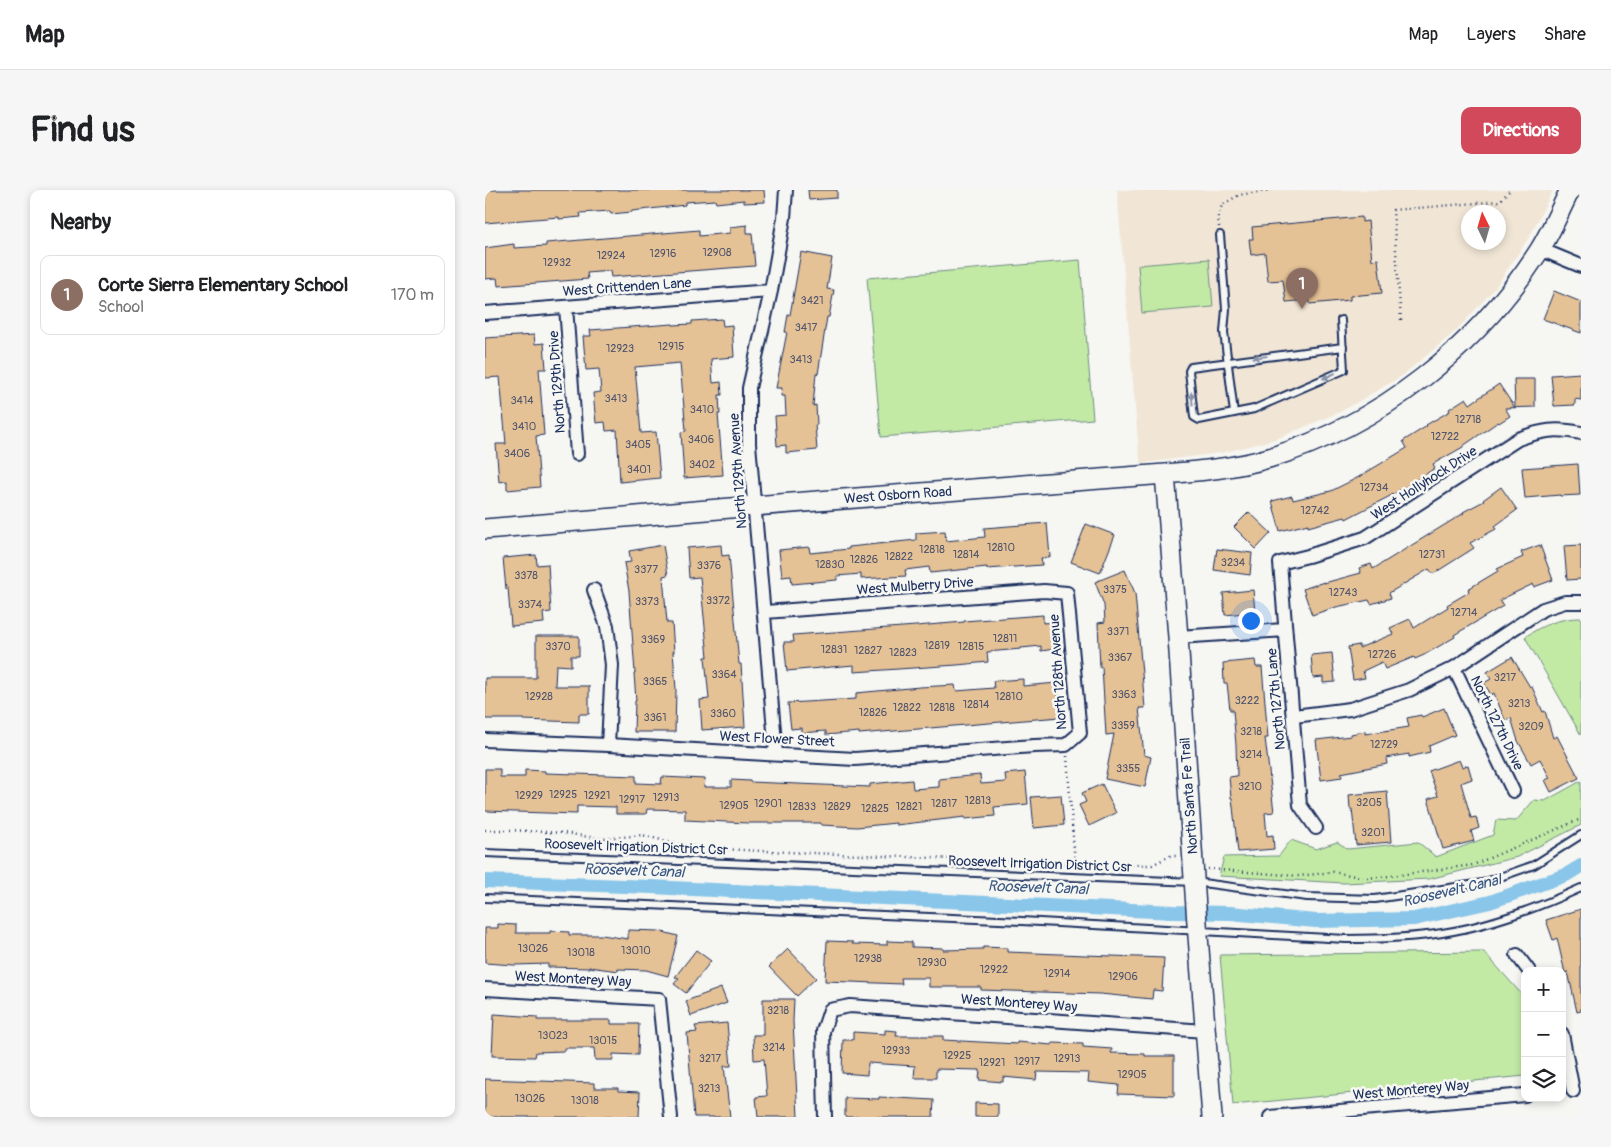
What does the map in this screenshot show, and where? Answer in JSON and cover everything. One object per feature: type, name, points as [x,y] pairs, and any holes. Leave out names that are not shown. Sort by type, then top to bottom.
[{"type":"street","name":"North 129th Avenue","points":[[776,753],[749,444],[749,388],[771,291],[784,218],[786,190]]},
{"type":"street","points":[[1570,190],[1540,249],[1581,266]]},
{"type":"street","name":"West Osborn Road","points":[[485,529],[1165,474],[1226,468],[1268,458],[1345,428],[1379,409],[1440,365],[1460,348],[1497,309],[1540,249]]},
{"type":"street","name":"West Crittenden Lane","points":[[485,313],[771,291]]},
{"type":"street","name":"North 129th Drive","points":[[566,307],[577,454]]},
{"type":"street","name":"West Hollyhock Drive","points":[[1280,563],[1365,538],[1518,439],[1540,432],[1561,430],[1581,433]]},
{"type":"street","name":"North Santa Fe Trail","points":[[1165,474],[1212,1117]]},
{"type":"street","name":"North 127th Lane","points":[[1280,563],[1300,805],[1316,828]]},
{"type":"street","points":[[594,590],[607,626],[612,665],[608,745]]},
{"type":"street","name":"West Mulberry Drive","points":[[765,612],[1044,591],[1067,593]]},
{"type":"street","name":"North 128th Avenue","points":[[1066,745],[1079,733],[1067,593]]},
{"type":"street","points":[[1294,716],[1350,709],[1409,690],[1454,668],[1543,609],[1565,602],[1581,602]]},
{"type":"street","points":[[1178,637],[1285,630]]},
{"type":"street","name":"North 127th Drive","points":[[1454,668],[1513,791]]},
{"type":"street","name":"West Flower Street","points":[[485,740],[855,758],[1066,745]]},
{"type":"street","points":[[1517,955],[1526,967]]},
{"type":"street","name":"West Monterey Way","points":[[485,989],[659,999],[671,1117]]},
{"type":"street","name":"West Monterey Way","points":[[825,1117],[823,1031],[830,1010],[850,1006],[1205,1031]]},
{"type":"street","points":[[1566,1057],[1572,1091]]},
{"type":"street","name":"West Monterey Way","points":[[1270,1117],[1521,1095]]},
{"type":"lane","points":[[1220,235],[1226,309],[1224,332],[1234,413]]},
{"type":"lane","points":[[1341,320],[1343,347],[1344,370],[1254,409],[1199,420],[1194,417],[1189,371],[1191,367],[1343,347]]},
{"type":"lane","name":"Roosevelt Irrigation District Csr","points":[[485,854],[1194,874],[1307,897],[1375,899],[1483,883],[1534,865],[1581,836]]},
{"type":"lane","points":[[485,898],[1197,926],[1346,939],[1422,936],[1445,932],[1497,920],[1545,904],[1581,888]]},
{"type":"path","points":[[1220,235],[1218,216],[1222,205],[1239,195],[1271,190]]},
{"type":"path","points":[[1401,320],[1393,210],[1500,201],[1510,190]]},
{"type":"path","points":[[1066,745],[1075,864]]},
{"type":"path","points":[[485,830],[564,833],[602,839],[642,835],[677,844],[718,850],[1075,864],[1152,865],[1170,856],[1194,874],[1229,870],[1299,876],[1333,872],[1366,878],[1473,865],[1581,819]]},
{"type":"shaded area","points":[[1117,190],[1553,190],[1530,236],[1495,288],[1457,330],[1402,376],[1342,411],[1276,439],[1226,452],[1141,463]]},
{"type":"green space","points":[[1209,259],[1213,307],[1142,313],[1138,265]]},
{"type":"green space","points":[[1080,260],[1093,419],[881,437],[867,278]]},
{"type":"green space","points":[[1581,618],[1581,735],[1525,637],[1551,623]]},
{"type":"green space","points":[[1581,781],[1581,825],[1517,857],[1429,879],[1344,883],[1219,876],[1224,857],[1279,856],[1291,840],[1316,849],[1337,842],[1348,849],[1418,842],[1436,857],[1493,835],[1496,820],[1516,821],[1534,800],[1545,801]]},
{"type":"green space","points":[[1484,952],[1521,994],[1521,1076],[1233,1105],[1220,955]]},
{"type":"building","points":[[485,190],[764,190],[765,202],[744,203],[744,200],[716,203],[715,200],[685,202],[685,205],[632,212],[611,214],[610,211],[580,213],[581,217],[485,223]]},
{"type":"building","points":[[808,190],[837,190],[837,198],[809,200]]},
{"type":"building","points":[[1362,217],[1362,222],[1368,221],[1372,260],[1378,259],[1382,293],[1350,296],[1350,300],[1310,304],[1309,300],[1286,302],[1283,280],[1268,281],[1265,253],[1251,255],[1249,239],[1253,239],[1252,227]]},
{"type":"building","points":[[747,225],[747,233],[752,233],[755,266],[611,277],[610,271],[587,273],[588,279],[498,286],[497,278],[485,279],[485,248],[514,244],[514,248],[546,246],[546,243],[699,230],[699,236],[730,233],[730,227]]},
{"type":"building","points":[[801,252],[832,258],[827,289],[834,290],[829,317],[827,317],[818,374],[816,373],[813,406],[816,405],[817,450],[786,453],[786,445],[777,446],[775,416],[786,415],[785,396],[781,396],[782,388],[776,388]]},
{"type":"building","points":[[1554,291],[1581,302],[1581,333],[1543,319]]},
{"type":"building","points":[[722,319],[723,326],[732,325],[734,357],[711,359],[713,383],[721,382],[722,395],[719,395],[720,414],[718,414],[723,475],[684,478],[681,432],[686,431],[680,363],[635,367],[641,433],[656,432],[660,478],[620,482],[617,430],[606,431],[605,422],[596,423],[593,393],[601,392],[599,369],[586,370],[583,336],[591,336],[590,330],[692,324],[692,321]]},
{"type":"building","points":[[534,335],[535,344],[544,343],[546,369],[539,369],[544,435],[536,436],[540,487],[507,490],[507,481],[499,482],[496,444],[506,444],[500,377],[485,378],[485,338]]},
{"type":"building","points":[[1581,373],[1581,400],[1575,399],[1575,405],[1554,406],[1551,375]]},
{"type":"building","points":[[1514,379],[1535,379],[1535,407],[1515,408]]},
{"type":"building","points":[[1499,384],[1515,408],[1505,408],[1510,416],[1433,464],[1435,468],[1390,496],[1346,519],[1345,517],[1308,527],[1308,524],[1280,531],[1272,501],[1292,496],[1293,500],[1331,491],[1357,478],[1407,448],[1403,441],[1450,411],[1449,409],[1466,398],[1470,404]]},
{"type":"building","points":[[1578,464],[1580,495],[1525,498],[1522,468]]},
{"type":"building","points":[[1501,487],[1517,510],[1495,526],[1496,529],[1470,543],[1474,548],[1433,574],[1429,569],[1389,593],[1391,598],[1371,604],[1369,600],[1336,607],[1312,615],[1303,589],[1361,573],[1359,568],[1371,564],[1373,569],[1463,512],[1484,501]]},
{"type":"building","points":[[1249,512],[1271,533],[1256,549],[1234,527]]},
{"type":"building","points":[[1047,523],[1050,557],[1041,558],[1042,565],[987,569],[987,567],[930,573],[929,567],[905,570],[906,576],[861,579],[861,574],[837,576],[837,580],[792,584],[791,576],[782,577],[779,550],[809,547],[810,553],[849,549],[849,547],[916,540],[916,533],[945,531],[946,541],[985,537],[984,528]]},
{"type":"building","points":[[1086,524],[1115,535],[1100,573],[1071,562]]},
{"type":"building","points":[[663,545],[668,575],[663,576],[667,623],[672,623],[674,652],[676,689],[675,732],[634,732],[635,673],[629,591],[624,563],[631,562],[629,551]]},
{"type":"building","points":[[721,545],[722,556],[729,555],[739,664],[741,664],[745,727],[702,730],[700,700],[709,699],[705,657],[708,657],[700,577],[689,578],[687,548]]},
{"type":"building","points":[[1540,545],[1553,580],[1534,587],[1533,584],[1500,600],[1503,606],[1424,655],[1385,669],[1382,662],[1363,671],[1365,678],[1353,680],[1348,647],[1359,645],[1359,648],[1393,634],[1390,628],[1410,619],[1414,628],[1448,607],[1447,605],[1469,592],[1468,589],[1498,571],[1497,569],[1523,557],[1521,552]]},
{"type":"building","points":[[1581,545],[1581,579],[1567,580],[1564,546]]},
{"type":"building","points":[[1217,549],[1252,553],[1250,575],[1214,570]]},
{"type":"building","points":[[536,555],[537,565],[548,564],[551,612],[543,613],[544,623],[511,626],[503,558]]},
{"type":"building","points":[[1125,570],[1135,593],[1145,708],[1139,708],[1144,755],[1151,757],[1145,787],[1105,779],[1114,734],[1106,735],[1098,623],[1105,622],[1104,605],[1095,582]]},
{"type":"building","points":[[1253,590],[1255,612],[1225,615],[1223,593]]},
{"type":"building","points":[[1043,615],[1043,623],[1053,622],[1055,649],[1041,651],[1041,646],[987,652],[988,662],[957,665],[854,672],[854,665],[787,671],[784,642],[794,642],[793,635]]},
{"type":"building","points":[[536,636],[579,636],[579,656],[571,656],[571,666],[556,665],[555,686],[589,686],[589,714],[579,714],[579,722],[485,719],[485,678],[536,678]]},
{"type":"building","points":[[1332,653],[1335,682],[1323,683],[1323,677],[1313,678],[1311,655]]},
{"type":"building","points":[[1512,657],[1530,687],[1532,687],[1543,712],[1545,711],[1553,738],[1557,736],[1579,778],[1551,792],[1545,780],[1550,778],[1540,759],[1531,764],[1518,741],[1511,718],[1505,720],[1494,693],[1491,695],[1484,683],[1491,679],[1487,672]]},
{"type":"building","points":[[1255,660],[1256,667],[1262,667],[1268,738],[1265,738],[1274,812],[1265,813],[1267,836],[1273,835],[1274,849],[1238,852],[1229,777],[1237,776],[1236,745],[1233,710],[1230,710],[1227,683],[1224,683],[1223,663]]},
{"type":"building","points":[[1023,679],[1023,686],[1057,683],[1060,717],[859,734],[859,732],[826,735],[826,731],[801,733],[801,728],[791,729],[788,703],[856,699],[856,693],[920,687],[955,685],[956,691],[994,688],[993,681]]},
{"type":"building","points":[[1444,708],[1455,735],[1429,746],[1430,752],[1409,757],[1409,754],[1386,758],[1387,764],[1341,773],[1342,777],[1321,780],[1316,740],[1351,736],[1351,734],[1365,731],[1365,734],[1409,727],[1407,718],[1421,715],[1422,717]]},
{"type":"building","points":[[1459,760],[1462,767],[1468,765],[1472,779],[1461,783],[1471,818],[1476,817],[1479,828],[1471,831],[1474,841],[1443,849],[1428,799],[1438,796],[1429,771]]},
{"type":"building","points":[[485,769],[500,769],[500,777],[525,777],[525,770],[545,771],[545,773],[636,776],[636,783],[661,784],[662,777],[705,779],[704,787],[731,787],[731,780],[870,787],[870,784],[912,780],[913,789],[939,787],[939,779],[980,775],[981,784],[1006,782],[1005,774],[1025,772],[1028,804],[994,807],[995,816],[857,827],[821,825],[821,823],[748,823],[685,820],[685,810],[647,809],[646,814],[616,814],[616,807],[577,806],[577,814],[485,811]]},
{"type":"building","points":[[1102,784],[1116,813],[1089,826],[1079,805],[1086,802],[1082,793]]},
{"type":"building","points":[[1387,791],[1391,842],[1356,845],[1349,795]]},
{"type":"building","points":[[1061,795],[1064,825],[1034,828],[1031,797]]},
{"type":"building","points":[[1581,909],[1581,1011],[1577,1012],[1568,972],[1566,973],[1566,967],[1564,967],[1557,938],[1553,940],[1546,920]]},
{"type":"building","points":[[498,924],[516,925],[516,933],[569,932],[569,935],[602,935],[628,939],[628,930],[659,931],[678,936],[668,976],[646,970],[618,969],[618,971],[589,967],[548,967],[548,964],[514,965],[485,963],[485,928],[498,928]]},
{"type":"building","points":[[827,941],[887,945],[887,941],[912,942],[912,947],[943,948],[943,950],[983,949],[983,947],[1007,948],[1007,952],[1164,958],[1162,991],[1153,990],[1152,999],[1100,994],[981,990],[981,987],[929,987],[929,978],[901,978],[902,984],[825,981]]},
{"type":"building","points":[[788,949],[816,978],[797,996],[769,967]]},
{"type":"building","points":[[696,950],[711,961],[686,993],[674,984],[679,978],[675,977]]},
{"type":"building","points":[[721,988],[727,1003],[691,1016],[686,1001]]},
{"type":"building","points":[[763,999],[794,999],[793,1021],[798,1117],[758,1117],[756,1097],[767,1096],[764,1059],[754,1060],[753,1035],[763,1035]]},
{"type":"building","points":[[494,1014],[537,1017],[537,1020],[611,1020],[611,1024],[639,1024],[638,1055],[613,1054],[613,1060],[595,1060],[594,1048],[564,1048],[564,1051],[536,1052],[535,1057],[492,1056]]},
{"type":"building","points":[[727,1023],[731,1066],[724,1066],[730,1117],[694,1117],[687,1033],[697,1032],[695,1026]]},
{"type":"building","points":[[885,1030],[897,1031],[896,1036],[943,1036],[943,1040],[1017,1044],[1017,1042],[1052,1045],[1052,1043],[1083,1044],[1083,1047],[1112,1049],[1111,1053],[1174,1056],[1174,1096],[1118,1094],[1119,1085],[1088,1082],[1089,1073],[1037,1072],[1036,1080],[1003,1077],[1003,1082],[979,1080],[980,1070],[936,1069],[936,1078],[914,1078],[915,1066],[868,1063],[867,1075],[842,1073],[843,1040],[853,1040],[853,1032],[885,1034]]},
{"type":"building","points":[[485,1079],[594,1083],[594,1088],[618,1088],[618,1091],[640,1092],[639,1117],[485,1117]]},
{"type":"building","points":[[879,1097],[934,1100],[933,1117],[845,1117],[845,1098],[879,1099]]},
{"type":"building","points":[[975,1103],[998,1104],[998,1117],[975,1117]]},
{"type":"waterway","name":"Roosevelt Canal","points":[[485,881],[1230,913],[1316,921],[1414,919],[1490,902],[1566,875],[1581,866]]},
{"type":"place","name":"Corte Sierra Elementary School","points":[[1302,309]]}]
